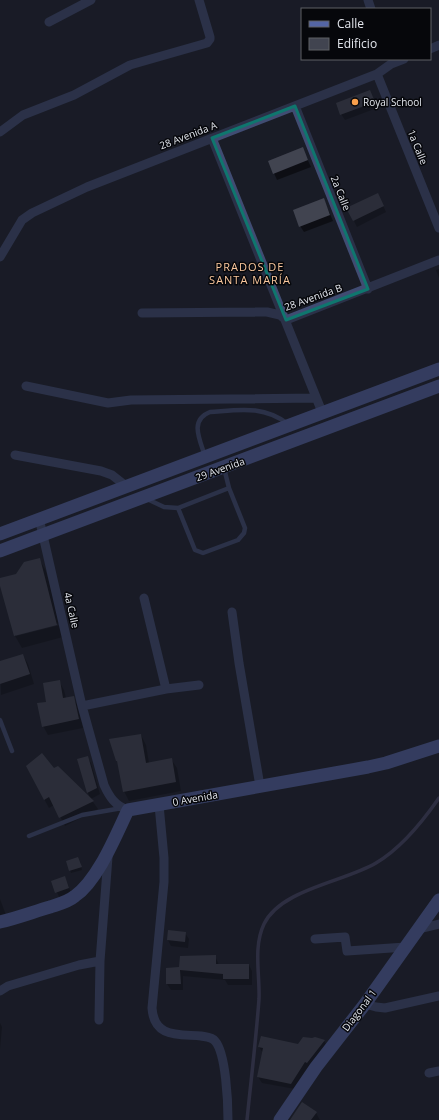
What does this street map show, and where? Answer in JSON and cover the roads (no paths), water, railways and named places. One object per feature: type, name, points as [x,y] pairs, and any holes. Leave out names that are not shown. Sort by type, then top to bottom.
[{"type":"main road","name":"29 Avenida","points":[[0,534],[39,518],[439,369]]},
{"type":"main road","name":"29 Avenida","points":[[0,551],[439,386]]},
{"type":"main road","name":"0 Avenida","points":[[125,809],[159,805],[368,767],[404,758],[439,746]]},
{"type":"main road","points":[[0,922],[64,902],[76,896],[84,889],[108,851],[125,809]]},
{"type":"main road","name":"Diagonal 1","points":[[280,1120],[316,1067],[365,1004],[439,900]]},
{"type":"street","points":[[49,22],[91,0]]},
{"type":"street","points":[[0,132],[23,116],[74,95],[130,65],[207,43],[210,36],[199,0]]},
{"type":"street","name":"28 Avenida A","points":[[0,257],[22,220],[32,213],[87,187],[377,74],[390,62]]},
{"type":"street","name":"1a Calle","points":[[377,74],[439,228]]},
{"type":"street","name":"2a Calle","points":[[295,106],[368,289]]},
{"type":"street","points":[[212,138],[322,412]]},
{"type":"street","name":"28 Avenida B","points":[[142,313],[267,312],[280,315],[286,320],[439,260]]},
{"type":"street","points":[[26,386],[108,403],[131,400],[316,398]]},
{"type":"street","points":[[15,455],[101,471],[112,476],[126,486]]},
{"type":"street","name":"4a Calle","points":[[39,518],[82,706],[104,785],[114,802],[125,809]]},
{"type":"street","points":[[144,598],[166,689]]},
{"type":"street","points":[[232,612],[260,786]]},
{"type":"street","points":[[82,706],[166,689],[199,685]]},
{"type":"street","points":[[159,805],[164,858],[164,882],[152,1008],[153,1014],[158,1026],[167,1033],[206,1037],[213,1039],[216,1042],[223,1061],[228,1120]]},
{"type":"street","points":[[99,1020],[100,961],[108,851]]},
{"type":"street","points":[[419,929],[439,924]]},
{"type":"street","points":[[315,939],[345,937],[347,951],[406,947]]},
{"type":"street","points":[[0,991],[8,986],[79,965],[100,961]]},
{"type":"street","points":[[365,1004],[385,1008],[439,996]]},
{"type":"street","points":[[429,1073],[439,1071]]},
{"type":"lane","points":[[205,457],[197,429],[201,418],[210,412],[254,409],[262,410],[280,418],[290,425]]},
{"type":"lane","points":[[178,508],[195,550],[203,553],[238,540],[244,533],[245,528],[229,488],[224,467]]},
{"type":"lane","points":[[144,497],[164,508],[178,508],[229,488]]},
{"type":"lane","points":[[0,720],[12,751]]},
{"type":"lane","points":[[29,836],[82,815],[125,809]]},
{"type":"waterway","points":[[247,1120],[259,999],[258,952],[264,924],[272,912],[284,902],[298,894],[363,870],[385,857],[410,834],[439,798]]},
{"type":"place","name":"Royal School","points":[[355,102]]},
{"type":"district","name":"PRADOS DE SANTA MARÍA","points":[[250,272]]}]
